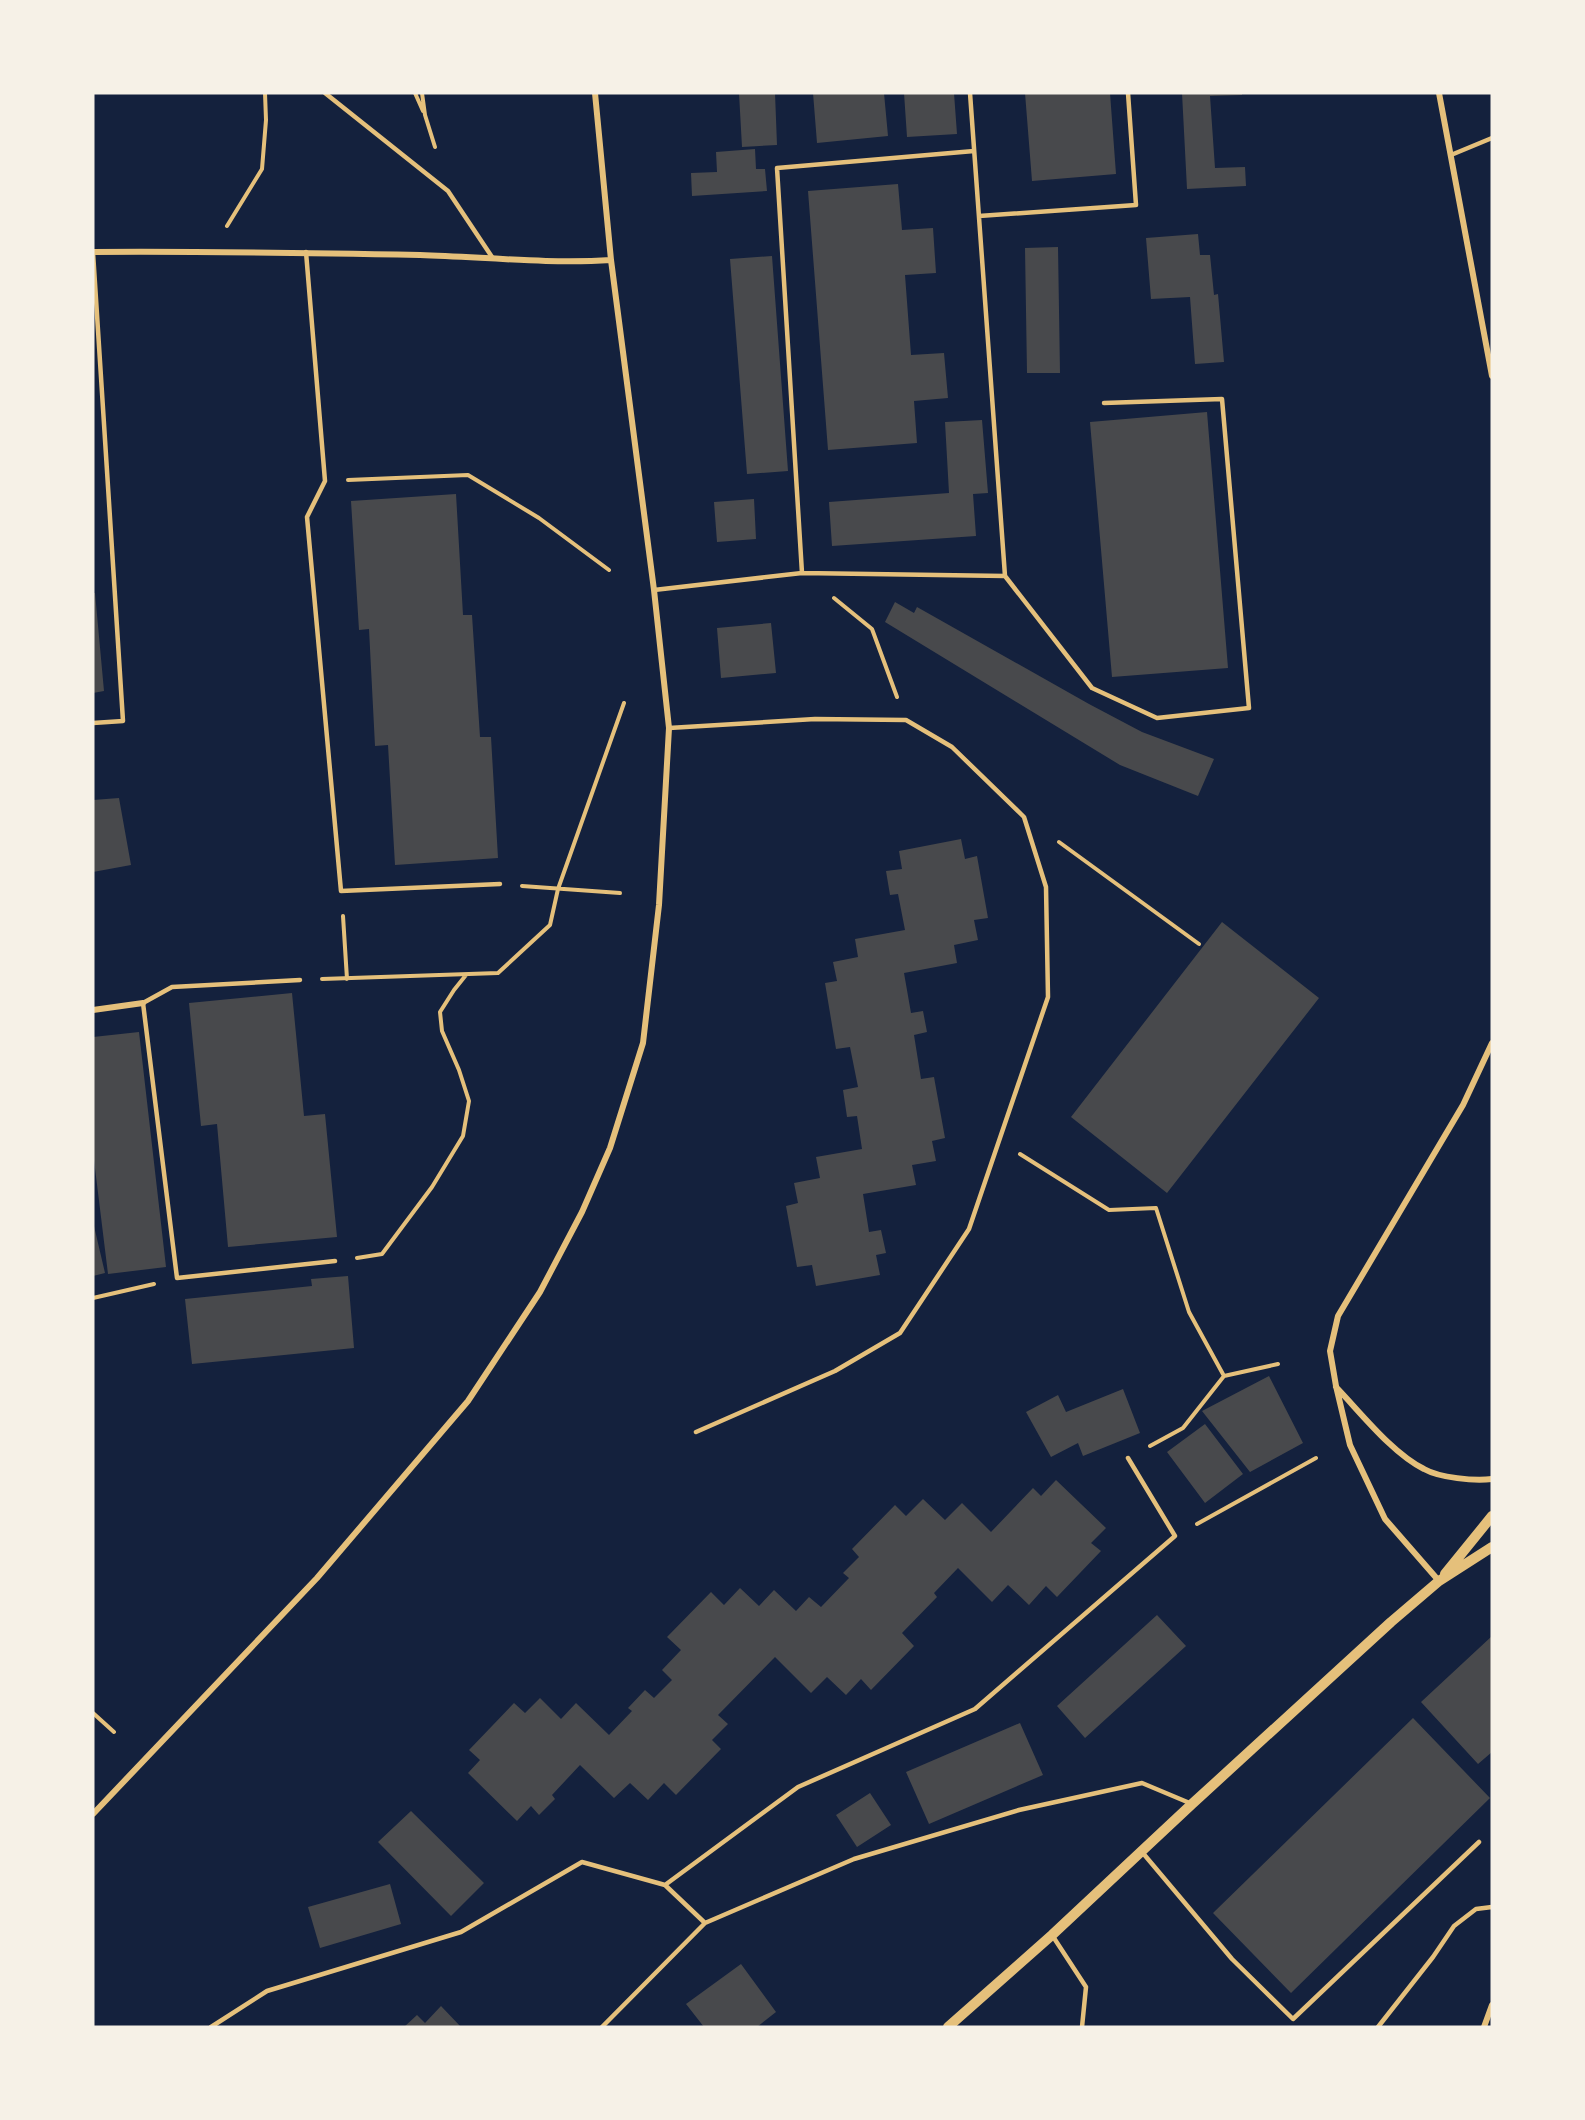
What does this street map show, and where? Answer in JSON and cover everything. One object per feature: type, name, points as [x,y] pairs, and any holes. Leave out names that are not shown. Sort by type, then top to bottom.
[{"type":"street","points":[[93,1814],[317,1578],[468,1401],[540,1292],[582,1212],[610,1148],[643,1043],[659,904],[669,728],[654,590],[611,260],[595,93]]},
{"type":"street","points":[[1439,93],[1492,376]]},
{"type":"street","points":[[93,252],[306,252],[492,257],[577,262],[611,260]]},
{"type":"street","points":[[93,1010],[143,1003]]},
{"type":"street","points":[[1439,1581],[1385,1520],[1350,1445],[1330,1351],[1338,1316],[1463,1105],[1492,1043]]},
{"type":"street","points":[[1336,1386],[1392,1446],[1425,1470],[1472,1481],[1492,1479]]},
{"type":"street","points":[[1439,1581],[1492,1516]]},
{"type":"street","points":[[948,2027],[1052,1935],[1392,1622],[1439,1581],[1492,1547]]},
{"type":"street","points":[[1484,2027],[1492,2005]]},
{"type":"lane","points":[[325,93],[448,191],[492,257]]},
{"type":"lane","points":[[970,93],[1005,576],[1092,688],[1157,718],[1250,708],[1222,399],[1104,403]]},
{"type":"lane","points":[[979,216],[1136,206],[1128,93]]},
{"type":"lane","points":[[1451,155],[1492,138]]},
{"type":"lane","points":[[802,573],[777,168],[974,151]]},
{"type":"lane","points":[[93,252],[123,721],[93,723]]},
{"type":"lane","points":[[306,252],[325,482],[307,517],[341,891],[500,884]]},
{"type":"lane","points":[[654,590],[802,573],[1005,576]]},
{"type":"lane","points":[[669,728],[784,720],[906,720],[952,747],[1024,817],[1046,887],[1048,997],[969,1229],[900,1333],[835,1371],[696,1432]]},
{"type":"lane","points":[[300,980],[172,987],[143,1003],[177,1278],[335,1261]]},
{"type":"lane","points":[[665,1885],[798,1787],[975,1709],[1175,1536],[1128,1458]]},
{"type":"lane","points":[[602,2027],[705,1923],[854,1859],[1019,1810],[1142,1783],[1192,1804]]},
{"type":"lane","points":[[1142,1852],[1232,1959],[1293,2019],[1479,1842]]},
{"type":"lane","points":[[211,2027],[267,1991],[461,1932],[582,1862],[665,1885],[705,1923]]},
{"type":"lane","points":[[1378,2027],[1433,1957],[1454,1926],[1476,1909],[1492,1906]]},
{"type":"lane","points":[[1052,1935],[1086,1987],[1082,2027]]},
{"type":"path","points":[[212,252],[262,169],[266,120],[265,93]]},
{"type":"path","points":[[415,93],[425,115],[448,191]]},
{"type":"path","points":[[422,93],[425,115]]},
{"type":"path","points":[[325,482],[468,475],[539,518],[609,570]]},
{"type":"path","points":[[802,573],[872,629],[906,720]]},
{"type":"path","points":[[1024,817],[1199,944]]},
{"type":"path","points":[[500,884],[620,892]]},
{"type":"path","points":[[341,891],[347,978]]},
{"type":"path","points":[[335,1261],[382,1254],[432,1186],[462,1137],[469,1101],[459,1070],[442,1031],[440,1012],[466,974]]},
{"type":"path","points":[[999,1141],[1109,1210],[1156,1208],[1189,1312],[1224,1376]]},
{"type":"path","points":[[93,1298],[131,1291],[177,1278]]},
{"type":"path","points":[[1128,1458],[1183,1428],[1224,1376],[1278,1364]]},
{"type":"path","points":[[1175,1536],[1316,1458]]},
{"type":"path","points":[[93,1713],[114,1732]]},
{"type":"building","points":[[739,93],[775,93],[777,145],[742,147]]},
{"type":"building","points":[[813,93],[884,93],[888,136],[817,143]]},
{"type":"building","points":[[904,93],[954,93],[957,134],[907,137]]},
{"type":"building","points":[[1025,93],[1110,93],[1116,174],[1032,181]]},
{"type":"building","points":[[1182,93],[1242,93],[1242,95],[1210,96],[1215,168],[1245,167],[1246,186],[1187,189]]},
{"type":"building","points":[[755,149],[756,169],[765,169],[767,191],[692,196],[691,173],[717,172],[716,152]]},
{"type":"building","points":[[898,184],[902,230],[933,228],[936,273],[905,275],[911,355],[944,353],[948,398],[914,401],[917,443],[828,450],[808,191]]},
{"type":"building","points":[[1198,234],[1200,255],[1210,255],[1214,295],[1218,294],[1224,362],[1195,364],[1190,297],[1151,299],[1146,238]]},
{"type":"building","points":[[1058,247],[1060,373],[1027,373],[1025,248]]},
{"type":"building","points":[[772,256],[788,471],[747,474],[730,259]]},
{"type":"building","points":[[1207,412],[1228,668],[1112,677],[1090,422]]},
{"type":"building","points":[[982,420],[988,493],[973,494],[976,536],[832,546],[829,502],[949,493],[945,422]]},
{"type":"building","points":[[456,494],[463,615],[472,615],[480,737],[491,737],[498,858],[395,865],[388,745],[375,746],[369,629],[359,630],[351,501]]},
{"type":"building","points":[[754,499],[756,539],[717,542],[714,502]]},
{"type":"building","points":[[93,593],[95,593],[104,691],[93,693]]},
{"type":"building","points":[[895,602],[914,613],[917,607],[1142,732],[1214,759],[1198,796],[1120,765],[885,622]]},
{"type":"building","points":[[771,623],[776,673],[721,678],[717,628]]},
{"type":"building","points":[[119,798],[131,865],[93,872],[93,800]]},
{"type":"building","points":[[961,839],[965,859],[977,856],[988,918],[974,920],[978,940],[954,945],[957,963],[904,973],[911,1013],[923,1011],[927,1032],[914,1035],[921,1079],[934,1077],[945,1138],[932,1141],[936,1161],[912,1165],[916,1185],[863,1194],[869,1232],[881,1230],[886,1253],[876,1255],[880,1275],[816,1286],[812,1265],[797,1267],[786,1206],[798,1203],[794,1183],[820,1178],[816,1157],[862,1149],[857,1116],[847,1117],[843,1090],[858,1087],[850,1047],[836,1049],[825,983],[837,981],[833,962],[858,957],[855,939],[905,930],[898,894],[890,895],[886,871],[902,869],[899,851]]},
{"type":"building","points":[[1222,922],[1319,998],[1167,1193],[1071,1117]]},
{"type":"building","points":[[292,993],[304,1116],[325,1114],[337,1237],[228,1247],[217,1124],[201,1126],[189,1003]]},
{"type":"building","points":[[139,1032],[166,1267],[108,1274],[93,1152],[93,1037]]},
{"type":"building","points":[[93,1227],[105,1273],[93,1276]]},
{"type":"building","points":[[348,1276],[354,1348],[192,1364],[185,1299],[312,1286],[311,1279]]},
{"type":"building","points":[[1269,1376],[1303,1443],[1250,1472],[1202,1411]]},
{"type":"building","points":[[1123,1389],[1140,1433],[1083,1456],[1078,1443],[1051,1457],[1026,1412],[1058,1395],[1066,1412]]},
{"type":"building","points":[[1205,1424],[1243,1474],[1205,1503],[1167,1452]]},
{"type":"building","points":[[1056,1480],[1106,1528],[1091,1543],[1101,1551],[1057,1597],[1046,1586],[1029,1605],[1008,1585],[992,1602],[958,1568],[934,1593],[937,1597],[902,1633],[914,1646],[871,1690],[861,1679],[846,1695],[827,1677],[811,1693],[775,1657],[718,1715],[728,1724],[712,1740],[721,1749],[676,1795],[664,1783],[648,1800],[630,1783],[614,1798],[580,1765],[552,1795],[555,1799],[539,1815],[531,1806],[517,1821],[468,1773],[480,1760],[469,1750],[514,1703],[525,1713],[540,1698],[561,1719],[576,1703],[609,1735],[632,1711],[628,1708],[645,1690],[654,1698],[672,1680],[662,1670],[681,1650],[667,1637],[711,1592],[724,1605],[740,1588],[759,1606],[774,1590],[796,1611],[809,1597],[821,1607],[849,1578],[843,1573],[859,1557],[852,1549],[895,1505],[906,1516],[923,1499],[945,1520],[962,1503],[991,1532],[1033,1488],[1041,1496]]},
{"type":"building","points":[[1157,1615],[1186,1646],[1085,1738],[1057,1706]]},
{"type":"building","points":[[1492,1636],[1492,1752],[1478,1764],[1421,1702]]},
{"type":"building","points":[[1413,1718],[1490,1798],[1291,1993],[1213,1913]]},
{"type":"building","points":[[1020,1723],[1043,1775],[929,1824],[906,1772]]},
{"type":"building","points":[[870,1793],[891,1825],[857,1847],[836,1815]]},
{"type":"building","points":[[411,1811],[484,1883],[451,1916],[378,1842]]},
{"type":"building","points":[[390,1884],[401,1924],[320,1948],[308,1907]]},
{"type":"building","points":[[741,1964],[776,2012],[757,2027],[704,2027],[686,2004]]},
{"type":"building","points":[[441,2006],[461,2027],[404,2027],[417,2015],[425,2023]]}]
